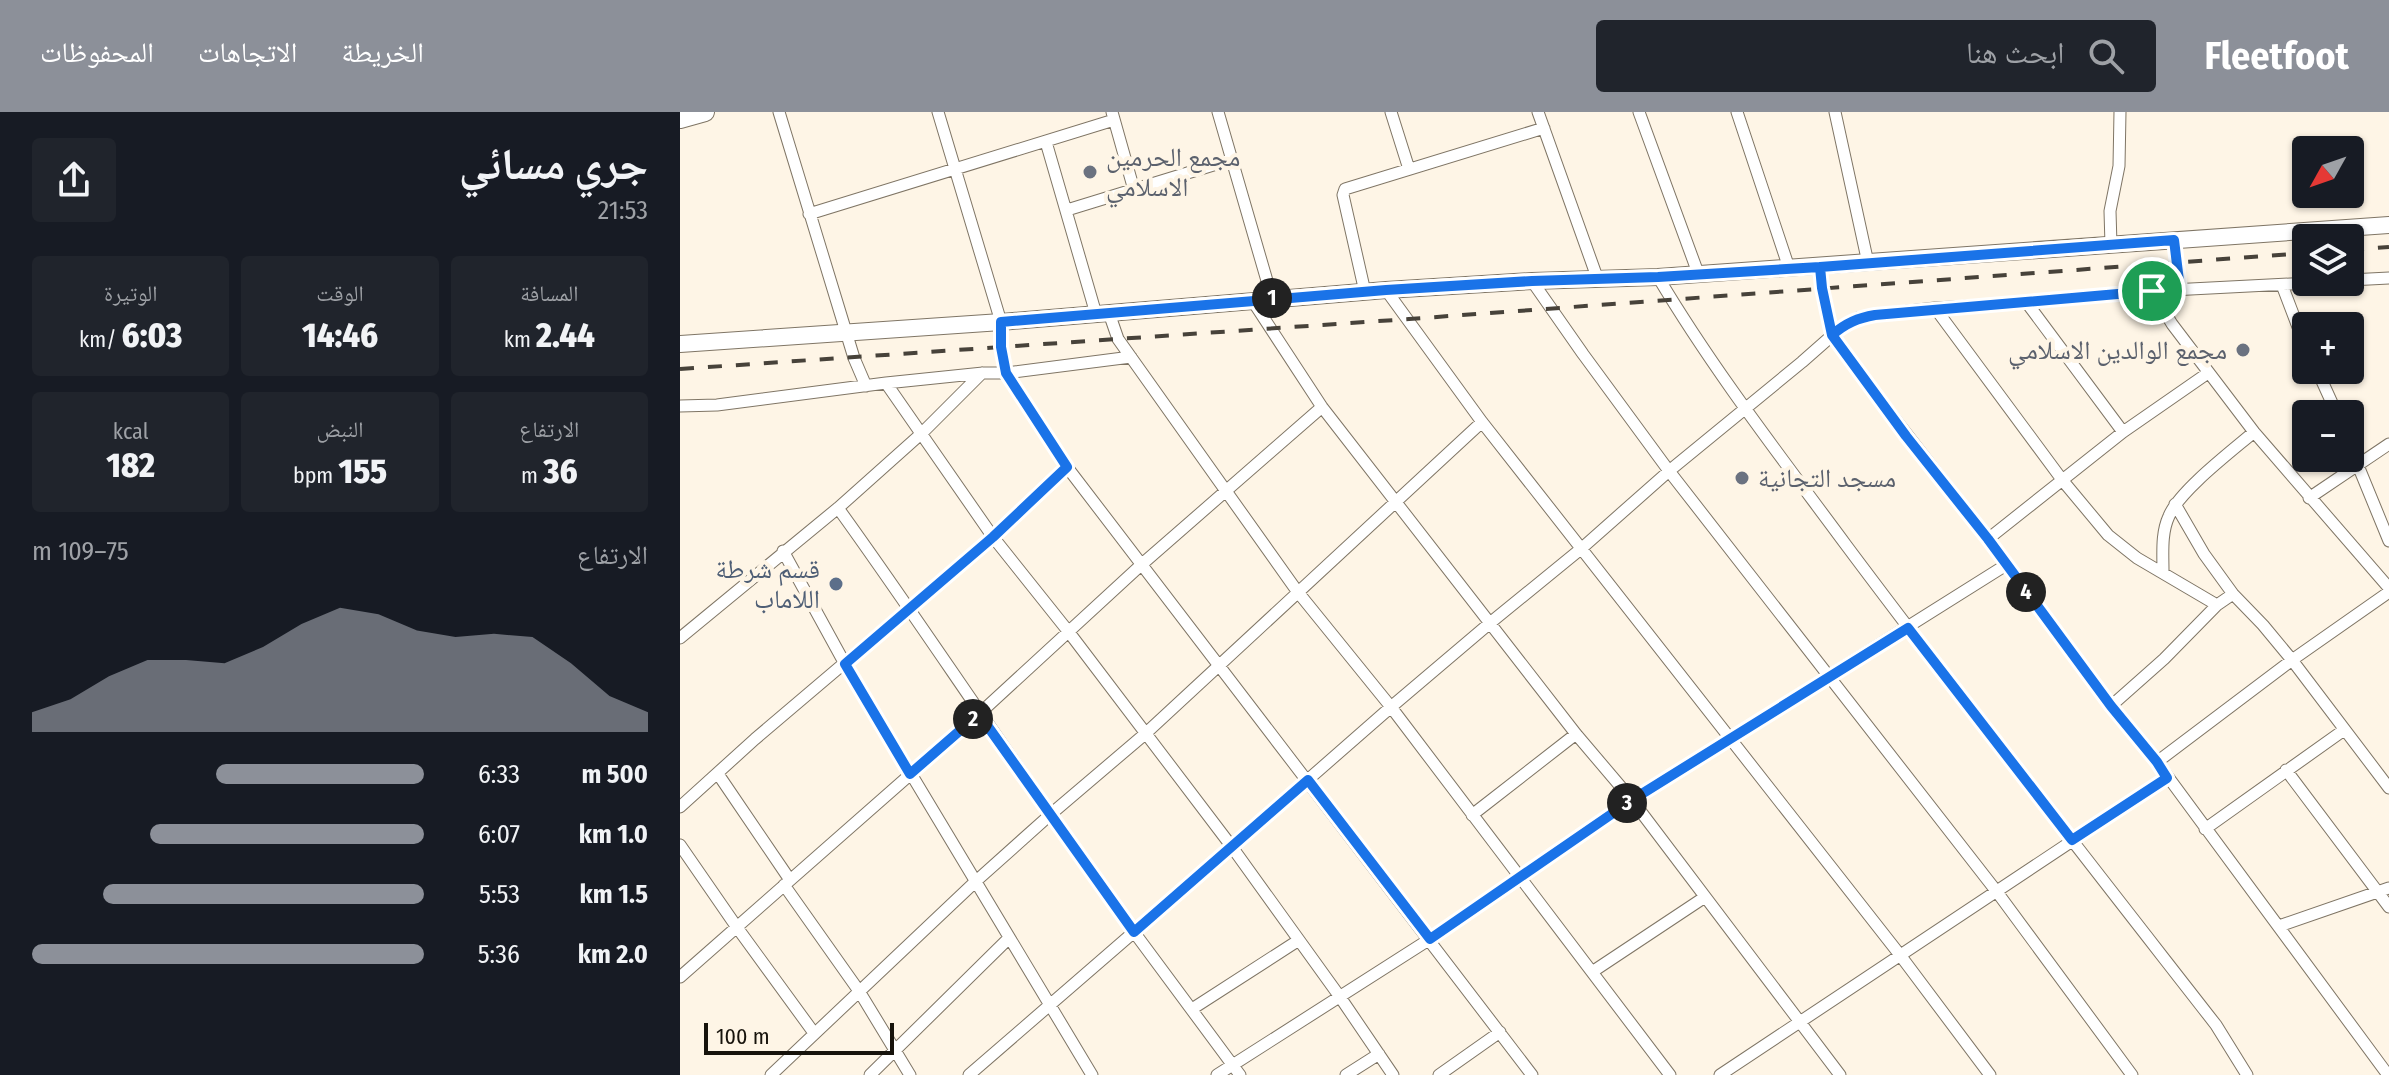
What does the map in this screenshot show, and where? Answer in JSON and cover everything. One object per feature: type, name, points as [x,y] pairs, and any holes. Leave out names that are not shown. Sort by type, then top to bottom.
[{"type":"main road","points":[[680,119],[705,112]]},
{"type":"street","points":[[779,112],[866,386]]},
{"type":"street","points":[[938,112],[1001,322],[1001,347],[1006,373],[1067,467],[1532,1075]]},
{"type":"street","points":[[1218,112],[1272,298]]},
{"type":"street","points":[[1391,112],[1409,169]]},
{"type":"street","points":[[1538,112],[1598,280]]},
{"type":"street","points":[[1639,112],[1698,273]]},
{"type":"street","points":[[1737,112],[1789,268]]},
{"type":"street","points":[[1835,112],[1868,263]]},
{"type":"street","points":[[2111,245],[2110,211],[2119,166],[2120,112]]},
{"type":"street","points":[[809,214],[1046,142],[1113,116],[1134,190]]},
{"type":"street","points":[[1365,292],[1343,195],[1345,189],[1544,128]]},
{"type":"street","points":[[1046,142],[1103,314],[1118,339],[1297,591],[1391,707],[1670,1075]]},
{"type":"street","points":[[1067,210],[1233,159]]},
{"type":"street","points":[[680,344],[1001,322],[1386,290],[1820,267],[2389,225]]},
{"type":"street","points":[[2174,240],[2180,289]]},
{"type":"street","points":[[1820,267],[1832,335],[2111,706],[2157,762],[2388,1075]]},
{"type":"street","points":[[1658,277],[1691,332],[1746,409],[1908,628],[2216,1025],[2247,1075]]},
{"type":"street","points":[[2364,280],[2388,279]]},
{"type":"street","points":[[1532,281],[1669,471],[1997,892],[2132,1075]]},
{"type":"street","points":[[969,1075],[1391,707],[1844,325],[1858,318],[1935,308],[2180,289],[2292,284]]},
{"type":"street","points":[[2282,285],[2292,312]]},
{"type":"street","points":[[1386,290],[1482,422],[1900,955],[1990,1075]]},
{"type":"street","points":[[2152,291],[2208,373],[2254,432],[2389,590],[2157,762]]},
{"type":"street","points":[[1252,300],[1322,407],[1576,734],[1632,800],[1840,1075]]},
{"type":"street","points":[[2027,303],[2123,432]]},
{"type":"street","points":[[1935,308],[2063,481],[2108,535],[2137,558],[2217,605]]},
{"type":"street","points":[[680,406],[717,405],[1131,357]]},
{"type":"street","points":[[680,637],[838,508],[983,373]]},
{"type":"street","points":[[1988,539],[2123,432],[2208,373]]},
{"type":"street","points":[[886,383],[993,537],[1232,847],[1393,1075]]},
{"type":"street","points":[[680,977],[1322,407]]},
{"type":"street","points":[[772,1075],[975,882],[1145,734],[1482,422]]},
{"type":"street","points":[[2163,572],[2164,532],[2175,504],[2214,465],[2254,432]]},
{"type":"street","points":[[2364,460],[2389,444]]},
{"type":"street","points":[[680,807],[755,739],[993,537],[1067,467]]},
{"type":"street","points":[[2309,498],[2346,472]]},
{"type":"street","points":[[2361,472],[2389,541]]},
{"type":"street","points":[[2175,504],[2204,554],[2233,594],[2292,660],[2389,788]]},
{"type":"street","points":[[838,508],[910,608],[979,714],[1240,1075]]},
{"type":"street","points":[[783,551],[845,664],[1092,1075]]},
{"type":"street","points":[[1217,1075],[1430,939],[1632,800],[2006,565]]},
{"type":"street","points":[[2111,706],[2164,659],[2217,605],[2233,594]]},
{"type":"street","points":[[2205,829],[2344,730]]},
{"type":"street","points":[[1472,815],[1576,734]]},
{"type":"street","points":[[2286,770],[2383,890],[2389,907]]},
{"type":"street","points":[[718,774],[910,1075]]},
{"type":"street","points":[[1720,1075],[2167,778]]},
{"type":"street","points":[[680,845],[814,1033]]},
{"type":"street","points":[[2279,926],[2383,890]]},
{"type":"street","points":[[1592,972],[1705,897]]},
{"type":"street","points":[[870,1075],[1008,939]]},
{"type":"street","points":[[1192,1009],[1299,940]]},
{"type":"street","points":[[1439,1075],[1500,1032]]},
{"type":"street","points":[[1346,1075],[1379,1054]]},
{"type":"railway","points":[[2364,249],[2389,247]]},
{"type":"railway","points":[[680,369],[2292,254]]},
{"type":"place","name":"مجمع الحرمين الاسلامي","points":[[1090,172]]},
{"type":"place","name":"مجمع الوالدين الاسلامي","points":[[2243,350]]},
{"type":"place","name":"مسجد التجانية","points":[[1742,478]]},
{"type":"place","name":"قسم شرطة اللاماب","points":[[836,584]]},
{"type":"route","points":[[2152,291],[1875,315],[1858,318],[1832,335],[1820,267],[1386,290],[1001,322],[1001,347],[1006,373],[1067,467],[993,537],[845,664],[910,774],[979,714],[1134,932],[1308,780],[1430,939],[1632,800],[1908,628],[2072,840],[2167,778],[1832,335],[1825,305],[1820,267],[2174,240],[2180,289],[2152,291]]}]
